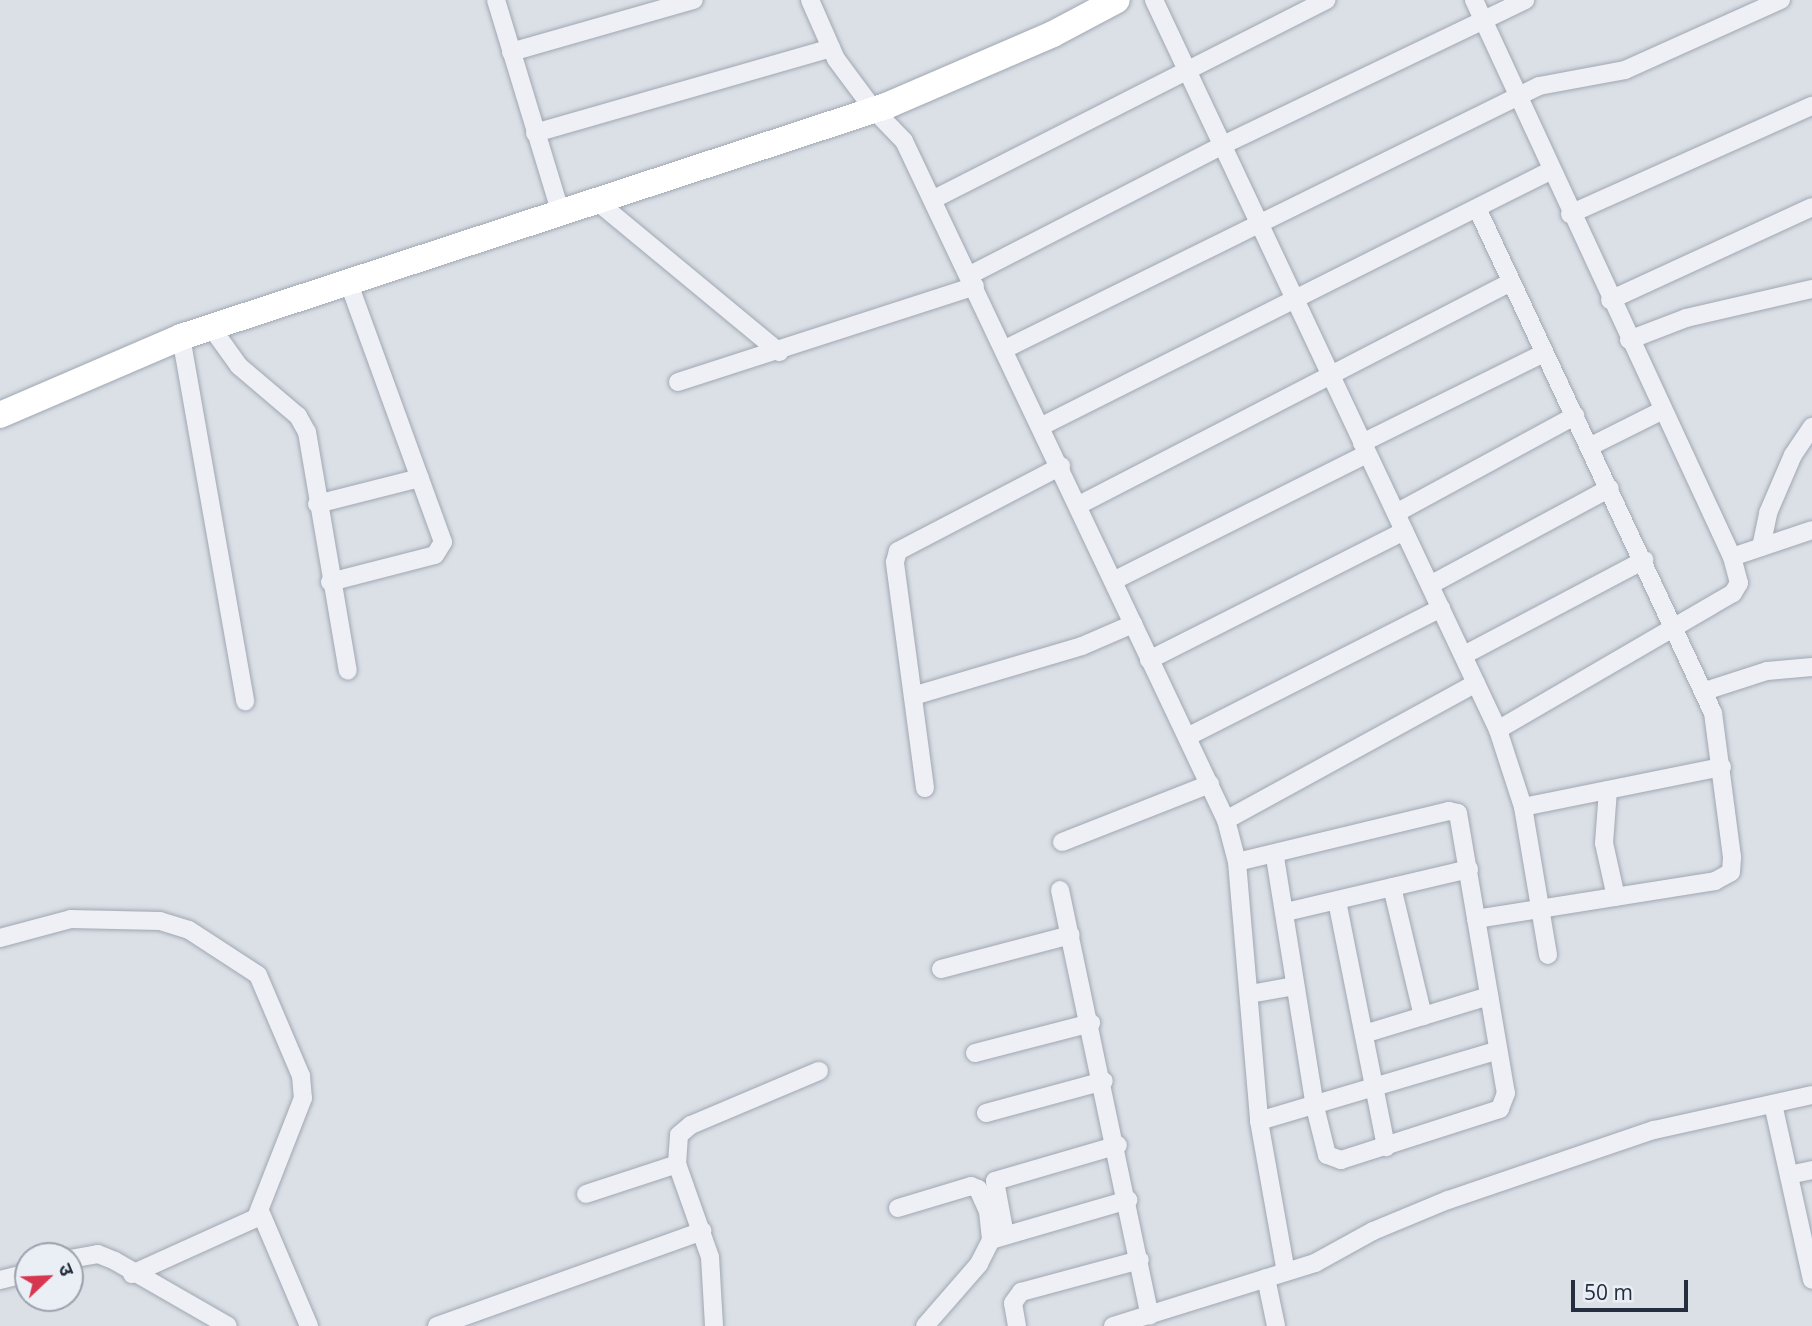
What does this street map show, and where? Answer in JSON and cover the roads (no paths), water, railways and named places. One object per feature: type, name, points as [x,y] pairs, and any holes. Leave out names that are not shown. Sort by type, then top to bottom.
[{"type":"street","points":[[496,0],[561,214]]},
{"type":"street","points":[[510,52],[694,0]]},
{"type":"street","points":[[810,0],[831,48],[874,110],[904,141],[934,199],[1226,820],[1237,862],[1251,994],[1259,1121],[1286,1272]]},
{"type":"street","points":[[1154,0],[1498,730],[1523,807],[1548,955]]},
{"type":"street","points":[[934,199],[1326,0]]},
{"type":"street","points":[[1474,0],[1550,171],[1732,557],[1739,583],[1733,593],[1498,730]]},
{"type":"street","points":[[678,382],[779,352],[972,281],[1223,145],[1525,0]]},
{"type":"street","points":[[1005,349],[1516,97],[1558,81],[1637,66],[1781,0]]},
{"type":"street","points":[[0,415],[181,337],[348,281],[598,203],[874,110],[1101,4]]},
{"type":"street","points":[[535,133],[831,48]]},
{"type":"street","points":[[1570,214],[1812,106]]},
{"type":"street","points":[[1042,426],[1296,302],[1550,171]]},
{"type":"street","points":[[598,203],[779,352]]},
{"type":"street","points":[[1610,300],[1812,207]]},
{"type":"street","points":[[1476,919],[1726,878],[1732,857],[1718,729],[1705,691],[1478,208]]},
{"type":"street","points":[[330,582],[435,555],[442,550],[420,478],[348,281]]},
{"type":"street","points":[[1079,505],[1329,373],[1511,282]]},
{"type":"street","points":[[1629,340],[1686,318],[1812,289]]},
{"type":"street","points":[[211,327],[239,366],[298,416],[313,455],[317,504],[348,671]]},
{"type":"street","points":[[181,337],[246,701]]},
{"type":"street","points":[[1113,581],[1544,353]]},
{"type":"street","points":[[1589,447],[1662,410]]},
{"type":"street","points":[[1396,513],[1575,416]]},
{"type":"street","points":[[1761,547],[1768,513],[1812,427]]},
{"type":"street","points":[[925,789],[895,562],[898,551],[1061,466]]},
{"type":"street","points":[[317,504],[420,478]]},
{"type":"street","points":[[1430,584],[1609,488]]},
{"type":"street","points":[[1732,557],[1812,530]]},
{"type":"street","points":[[1149,660],[1405,531]]},
{"type":"street","points":[[1464,654],[1644,560]]},
{"type":"street","points":[[1187,737],[1441,608]]},
{"type":"street","points":[[913,696],[1082,646],[1133,624]]},
{"type":"street","points":[[1705,691],[1767,671],[1812,667]]},
{"type":"street","points":[[1226,820],[1476,683]]},
{"type":"street","points":[[1523,807],[1722,766]]},
{"type":"street","points":[[1062,842],[1210,784]]},
{"type":"street","points":[[1608,790],[1604,843],[1616,897]]},
{"type":"street","points":[[1237,862],[1275,856],[1449,811],[1458,813],[1463,822],[1476,919],[1506,1093],[1500,1108],[1386,1147],[1333,1159],[1323,1146],[1315,1107],[1275,856]]},
{"type":"street","points":[[1286,912],[1469,869]]},
{"type":"street","points":[[1392,887],[1423,1016]]},
{"type":"street","points":[[1060,890],[1118,1145],[1150,1316]]},
{"type":"street","points":[[1337,901],[1386,1147]]},
{"type":"street","points":[[0,938],[71,919],[160,922],[189,930],[258,975],[304,1086],[260,1211],[247,1224],[132,1274]]},
{"type":"street","points":[[941,969],[1071,935]]},
{"type":"street","points":[[1251,994],[1295,986]]},
{"type":"street","points":[[1364,1034],[1489,996]]},
{"type":"street","points":[[975,1053],[1091,1023]]},
{"type":"street","points":[[1259,1121],[1375,1090],[1499,1050]]},
{"type":"street","points":[[714,1326],[713,1279],[703,1231],[677,1164],[679,1135],[691,1125],[819,1071]]},
{"type":"street","points":[[986,1114],[1104,1081]]},
{"type":"street","points":[[1114,1326],[1332,1256],[1373,1231],[1471,1192],[1689,1119],[1812,1095]]},
{"type":"street","points":[[1773,1104],[1810,1259],[1812,1280]]},
{"type":"street","points":[[925,1326],[973,1274],[998,1237],[995,1181],[1118,1145]]},
{"type":"street","points":[[586,1195],[677,1164]]},
{"type":"street","points":[[1789,1175],[1812,1170]]},
{"type":"street","points":[[898,1208],[971,1186],[985,1199],[998,1237]]},
{"type":"street","points":[[998,1237],[1128,1200]]},
{"type":"street","points":[[260,1211],[309,1326]]},
{"type":"street","points":[[437,1326],[703,1231]]},
{"type":"street","points":[[84,1256],[98,1254],[229,1326]]},
{"type":"street","points":[[1017,1326],[1013,1303],[1021,1292],[1140,1260]]},
{"type":"street","points":[[1266,1278],[1276,1326]]}]
